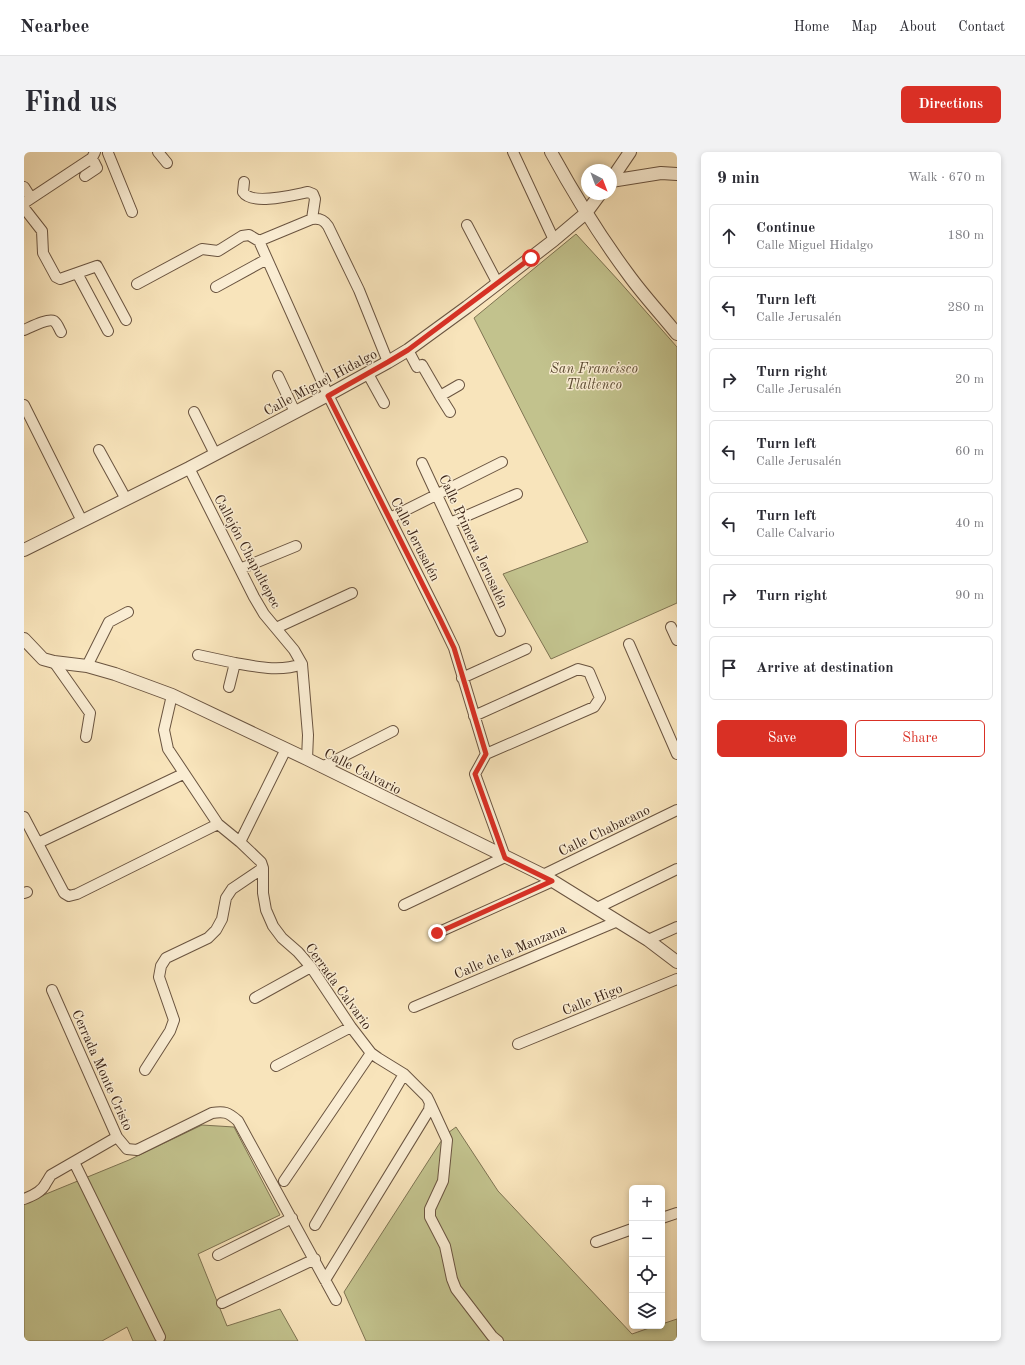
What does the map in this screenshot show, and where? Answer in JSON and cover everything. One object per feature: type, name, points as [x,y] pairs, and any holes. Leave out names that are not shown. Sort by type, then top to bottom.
[{"type":"street","points":[[158,152],[167,163]]},
{"type":"street","points":[[512,152],[554,240]]},
{"type":"street","points":[[551,152],[586,213],[629,275],[677,334]]},
{"type":"street","points":[[617,171],[630,152]]},
{"type":"street","points":[[24,187],[28,200],[94,154],[110,153],[132,212]]},
{"type":"street","points":[[85,176],[97,168],[94,154]]},
{"type":"street","points":[[617,179],[661,173],[677,174]]},
{"type":"street","points":[[244,182],[243,192],[249,198],[260,200],[308,192],[313,194],[315,199],[312,219]]},
{"type":"street","name":"Calle Miguel Hidalgo","points":[[24,550],[126,500],[328,396],[408,350],[498,284],[554,240],[586,213],[596,200]]},
{"type":"street","points":[[24,208],[42,231],[43,253],[56,277],[58,278],[96,265],[126,320]]},
{"type":"street","points":[[136,284],[202,249],[218,251],[242,236],[249,235],[259,241],[312,219],[319,218],[325,221],[328,226],[359,290],[388,362]]},
{"type":"street","points":[[467,225],[498,284]]},
{"type":"street","name":"Calle Jerusalén","points":[[259,241],[328,396],[454,648],[486,754]]},
{"type":"street","points":[[216,287],[267,259]]},
{"type":"street","points":[[77,272],[108,331]]},
{"type":"street","points":[[24,330],[49,320],[56,323],[61,332]]},
{"type":"street","points":[[408,350],[417,367],[422,365],[450,412]]},
{"type":"street","points":[[368,374],[384,403]]},
{"type":"street","points":[[278,376],[295,412]]},
{"type":"street","points":[[440,396],[459,385]]},
{"type":"street","points":[[24,405],[82,521]]},
{"type":"street","points":[[194,412],[215,454]]},
{"type":"street","points":[[99,450],[126,500]]},
{"type":"street","points":[[390,518],[502,462]]},
{"type":"street","name":"Calle Primera Jerusalén","points":[[422,463],[500,631]]},
{"type":"street","name":"Callejón Chapultepec","points":[[189,468],[254,597],[264,614],[294,650],[302,664],[308,735],[307,759]]},
{"type":"street","points":[[450,523],[517,494]]},
{"type":"street","points":[[240,569],[296,546]]},
{"type":"street","points":[[276,628],[352,593]]},
{"type":"street","points":[[87,666],[109,622],[128,612]]},
{"type":"street","points":[[671,627],[677,640]]},
{"type":"street","name":"Calle Calvario","points":[[24,639],[44,659],[54,662],[87,666],[115,674],[172,695],[307,759],[548,878],[648,940],[677,962]]},
{"type":"street","points":[[629,644],[677,754]]},
{"type":"street","points":[[462,678],[526,649]]},
{"type":"street","points":[[198,655],[263,668],[291,668],[302,664]]},
{"type":"street","points":[[54,662],[90,713],[86,737]]},
{"type":"street","points":[[229,687],[235,663]]},
{"type":"street","points":[[404,905],[505,858],[475,774],[486,754],[594,707],[600,698],[589,672],[578,669],[474,716]]},
{"type":"street","points":[[145,1070],[170,1031],[174,1020],[159,977],[161,966],[166,958],[208,938],[216,930],[222,919],[226,898],[232,889],[263,868],[261,862],[218,824],[183,774],[168,749],[164,730],[172,695]]},
{"type":"street","points":[[322,767],[393,730]]},
{"type":"street","points":[[240,842],[286,749]]},
{"type":"street","points":[[38,843],[183,774]]},
{"type":"street","name":"Calle Chabacano","points":[[437,933],[548,878],[677,810]]},
{"type":"street","points":[[24,816],[64,893],[69,896],[77,894],[218,824]]},
{"type":"street","name":"Cerrada Calvario","points":[[263,868],[263,893],[266,910],[273,926],[282,938],[298,952],[311,967],[351,1027],[371,1053],[404,1074],[427,1097],[430,1103],[447,1140],[443,1181],[430,1209],[430,1217],[445,1246],[452,1279],[456,1289],[492,1336],[498,1341]]},
{"type":"street","points":[[597,908],[677,869]]},
{"type":"street","name":"Calle de la Manzana","points":[[414,1007],[618,921]]},
{"type":"street","points":[[648,940],[677,927]]},
{"type":"street","points":[[255,998],[311,967]]},
{"type":"street","name":"Calle Higo","points":[[518,1044],[677,979]]},
{"type":"street","name":"Cerrada Monte Cristo","points":[[52,990],[118,1137],[127,1149],[137,1150],[212,1113],[223,1111],[232,1115],[238,1122],[292,1218]]},
{"type":"street","points":[[276,1066],[351,1027]]},
{"type":"street","points":[[284,1180],[371,1053]]},
{"type":"street","points":[[315,1225],[404,1074]]},
{"type":"street","points":[[326,1280],[429,1110],[430,1103]]},
{"type":"street","points":[[25,1196],[37,1193],[45,1185],[51,1175],[118,1137]]},
{"type":"street","points":[[74,1162],[160,1337]]},
{"type":"street","points":[[665,1217],[677,1213]]},
{"type":"street","points":[[218,1255],[292,1218],[336,1300]]},
{"type":"street","points":[[596,1242],[629,1230]]},
{"type":"street","points":[[222,1303],[315,1259]]},
{"type":"green space","name":"San Francisco Tlaltenco","points":[[576,234],[677,347],[677,603],[551,659],[503,574],[588,542],[474,318]]},
{"type":"green space","points":[[202,1125],[234,1127],[280,1215],[198,1254],[227,1326],[280,1309],[298,1341],[133,1341],[127,1327],[102,1341],[24,1341],[24,1203],[129,1160]]},
{"type":"green space","points":[[456,1127],[498,1191],[632,1334],[646,1329],[665,1329],[665,1323],[677,1319],[677,1341],[366,1341],[344,1292],[445,1135]]},
{"type":"route","points":[[437,933],[552,881],[543,875],[505,858],[475,774],[486,754],[454,648],[328,396],[408,350],[531,258]]}]
